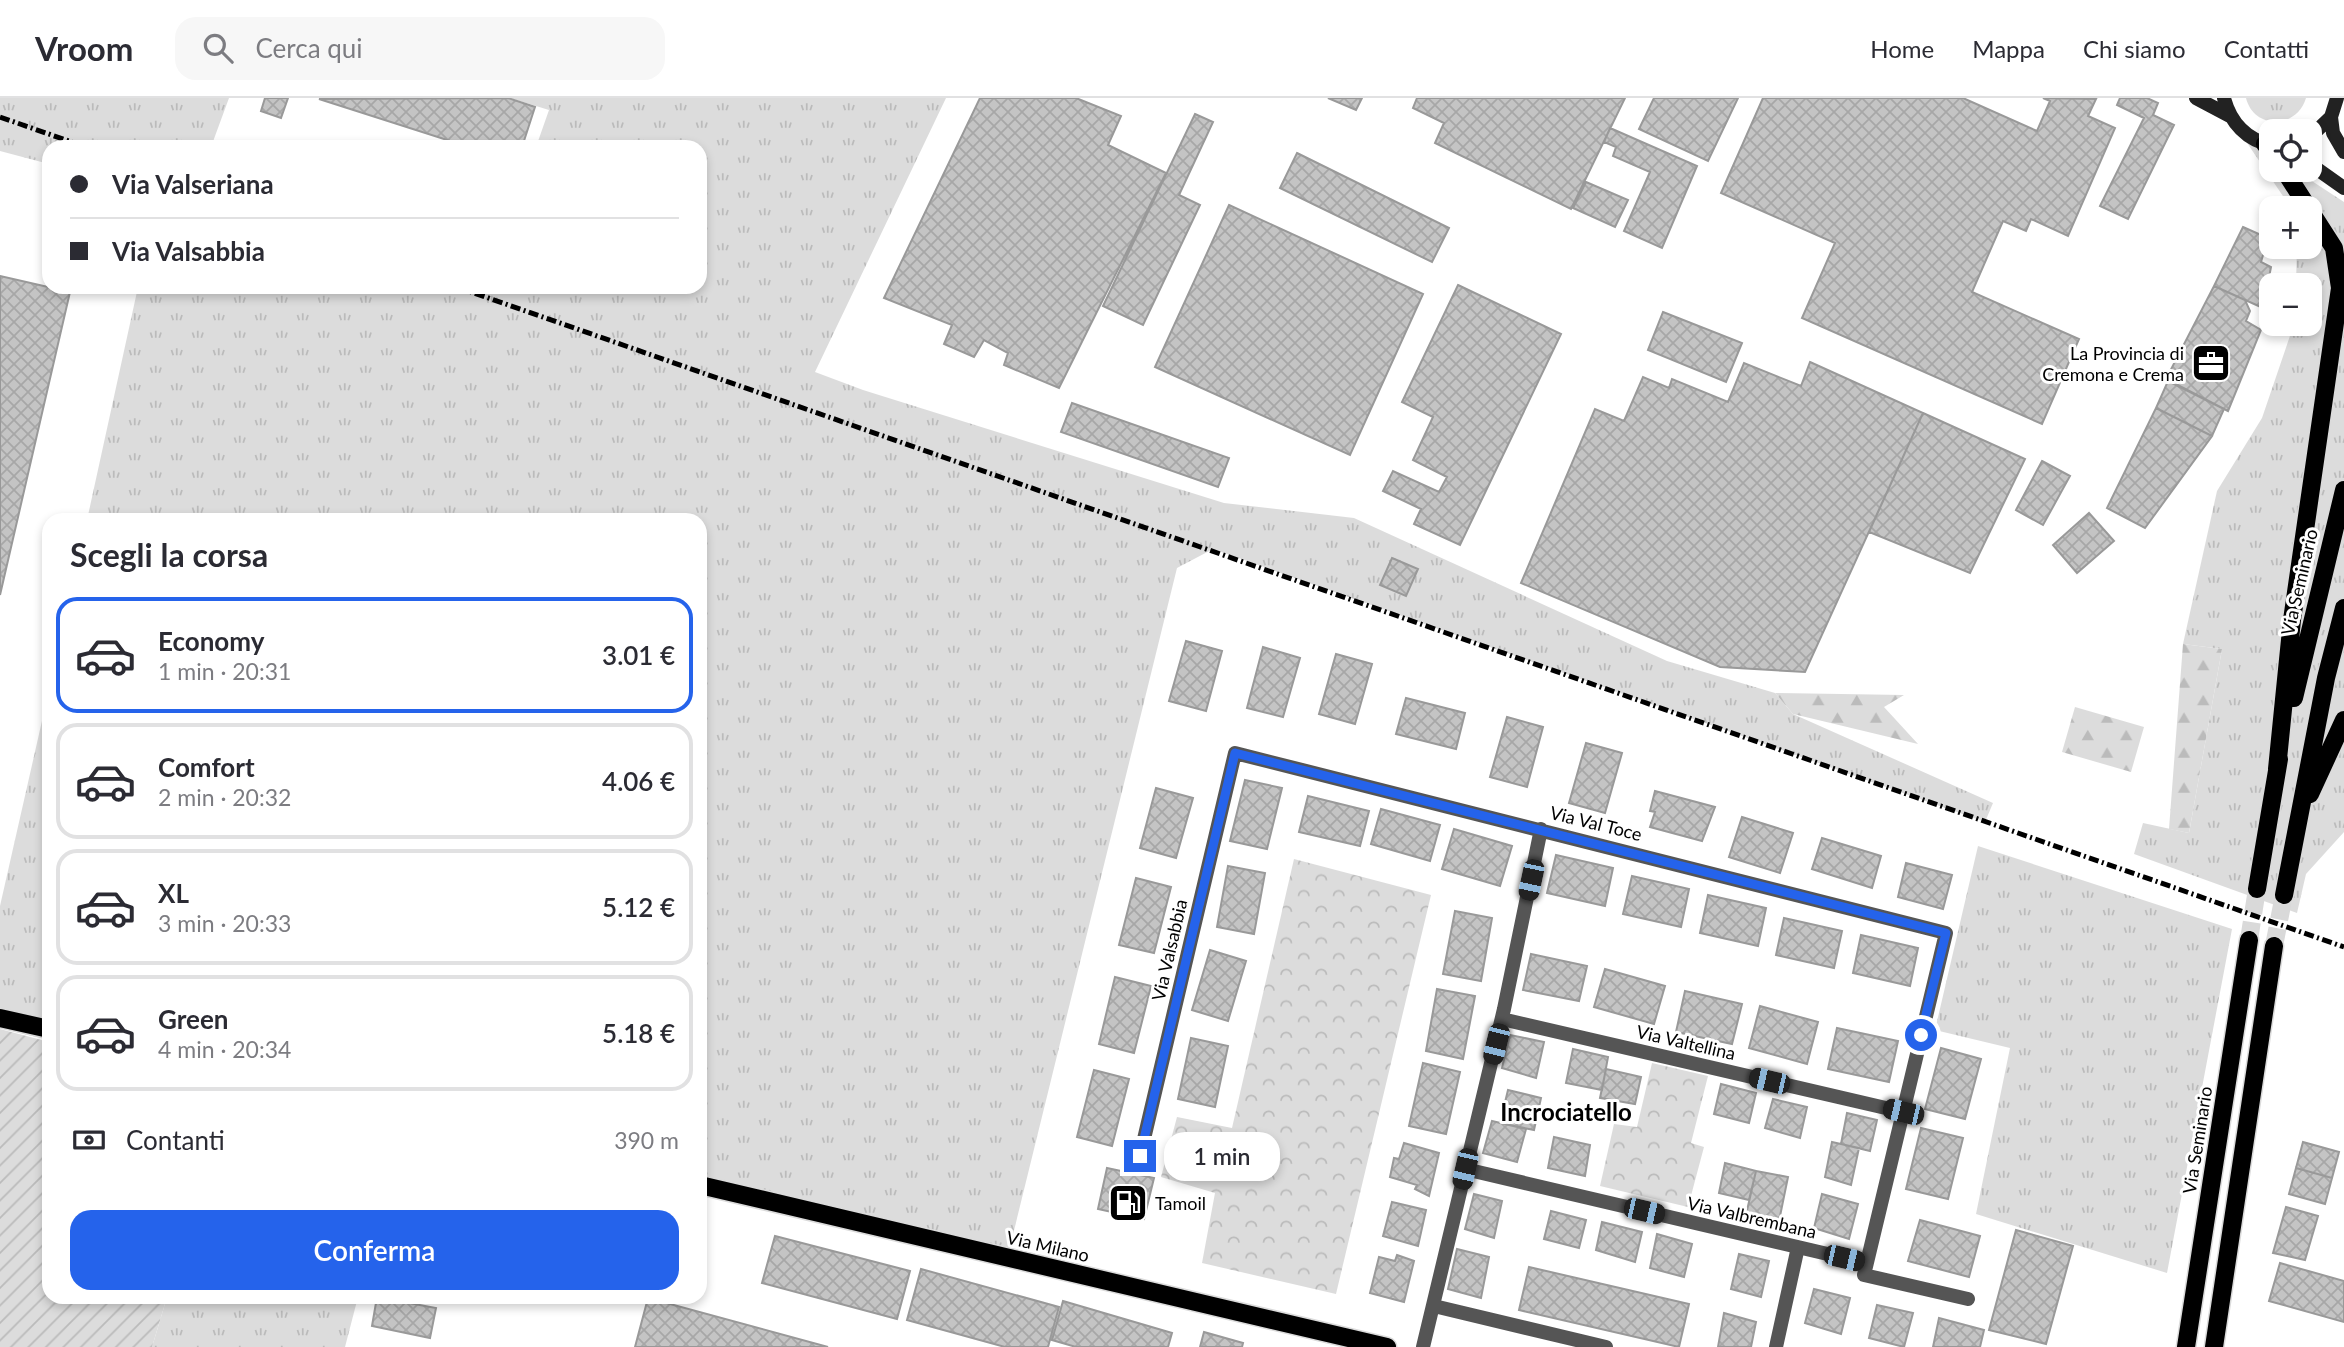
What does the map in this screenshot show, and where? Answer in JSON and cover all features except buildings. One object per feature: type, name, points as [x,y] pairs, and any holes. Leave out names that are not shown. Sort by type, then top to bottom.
[{"type":"main road","points":[[2277,769],[2292,620],[2340,288],[2334,248],[2292,182]]},
{"type":"main road","name":"Via Seminario","points":[[2257,889],[2277,769],[2344,490]]},
{"type":"main road","points":[[2284,895],[2297,822],[2344,608]]},
{"type":"main road","points":[[2297,822],[2344,720]]},
{"type":"main road","name":"Via Seminario","points":[[2186,1347],[2249,940]]},
{"type":"main road","points":[[2214,1347],[2274,946]]},
{"type":"main road","points":[[0,1018],[42,1028]]},
{"type":"main road","name":"Via Milano","points":[[707,1187],[1387,1347]]},
{"type":"street","points":[[2196,98],[2230,117],[2248,136],[2259,142]]},
{"type":"street","points":[[2224,98],[2230,117]]},
{"type":"street","points":[[2337,98],[2331,117],[2333,133],[2344,152]]},
{"type":"street","points":[[2322,126],[2331,117]]},
{"type":"street","points":[[2322,172],[2344,188]]},
{"type":"street","name":"Via Val Toce","points":[[1235,753],[1946,933],[1903,1112]]},
{"type":"street","name":"Via Valsabbia","points":[[1140,1156],[1235,753]]},
{"type":"street","points":[[1423,1347],[1502,1019],[1541,829]]},
{"type":"street","name":"Via Valtellina","points":[[1502,1019],[1903,1112]]},
{"type":"street","points":[[1903,1112],[1864,1275],[1968,1299]]},
{"type":"street","name":"Via Valbrembana","points":[[1465,1169],[1866,1263]]},
{"type":"street","points":[[1776,1347],[1798,1247]]},
{"type":"street","points":[[1434,1306],[1606,1347]]},
{"type":"green space","points":[[0,98],[229,98],[214,140],[42,140],[42,162],[0,151]]},
{"type":"green space","points":[[510,98],[946,98],[815,372],[863,390],[1224,503],[1354,518],[1667,661],[1775,693],[1793,714],[1993,803],[1985,822],[1213,549],[1177,568],[1006,1263],[707,1194],[707,513],[89,513],[136,294],[707,294],[707,140],[538,140],[549,110]]},
{"type":"green space","points":[[2246,98],[2306,98],[2294,116],[2287,119],[2264,119],[2257,116]]},
{"type":"green space","points":[[2241,134],[2259,146],[2259,161]]},
{"type":"green space","points":[[2273,182],[2313,182],[2344,202],[2344,832],[2306,874],[2297,913],[2134,854],[2143,823],[2189,833],[2222,649],[2183,644],[2217,491],[2262,418],[2290,336],[2322,336],[2322,273],[2296,273],[2297,259],[2322,259],[2322,196],[2283,196]]},
{"type":"green space","points":[[2183,644],[2222,649],[2189,833],[2169,829]]},
{"type":"green space","points":[[1775,693],[1904,695],[1884,707],[1918,744],[1793,714]]},
{"type":"green space","points":[[2075,707],[2144,727],[2131,772],[2062,752]]},
{"type":"green space","points":[[42,721],[42,1038],[0,1028],[0,906]]},
{"type":"green space","points":[[1978,846],[2232,929],[2167,1273],[1976,1214],[2010,1048],[1935,1030]]},
{"type":"green space","points":[[1294,859],[1431,895],[1336,1294],[1202,1263],[1215,1193],[1161,1177],[1177,1117],[1232,1128]]},
{"type":"green space","points":[[0,1029],[42,1040],[42,1304],[165,1304],[152,1347],[0,1347]]},
{"type":"green space","points":[[1652,1063],[1708,1076],[1691,1143],[1704,1147],[1688,1207],[1600,1186],[1614,1124],[1637,1127]]},
{"type":"green space","points":[[165,1304],[356,1304],[345,1347],[152,1347]]},
{"type":"tunnel","points":[[2249,940],[2257,889]]},
{"type":"tunnel","points":[[2274,946],[2284,895]]},
{"type":"railway","points":[[0,117],[66,140]]},
{"type":"railway","points":[[477,294],[2344,947]]},
{"type":"place","name":"La Provincia di Cremona e Crema","points":[[2211,363]]},
{"type":"place","name":"Tamoil","points":[[1128,1203]]},
{"type":"district","name":"Incrociatello","points":[[1566,1111]]},
{"type":"route","points":[[1140,1156],[1235,753],[1946,933],[1921,1035]]}]
